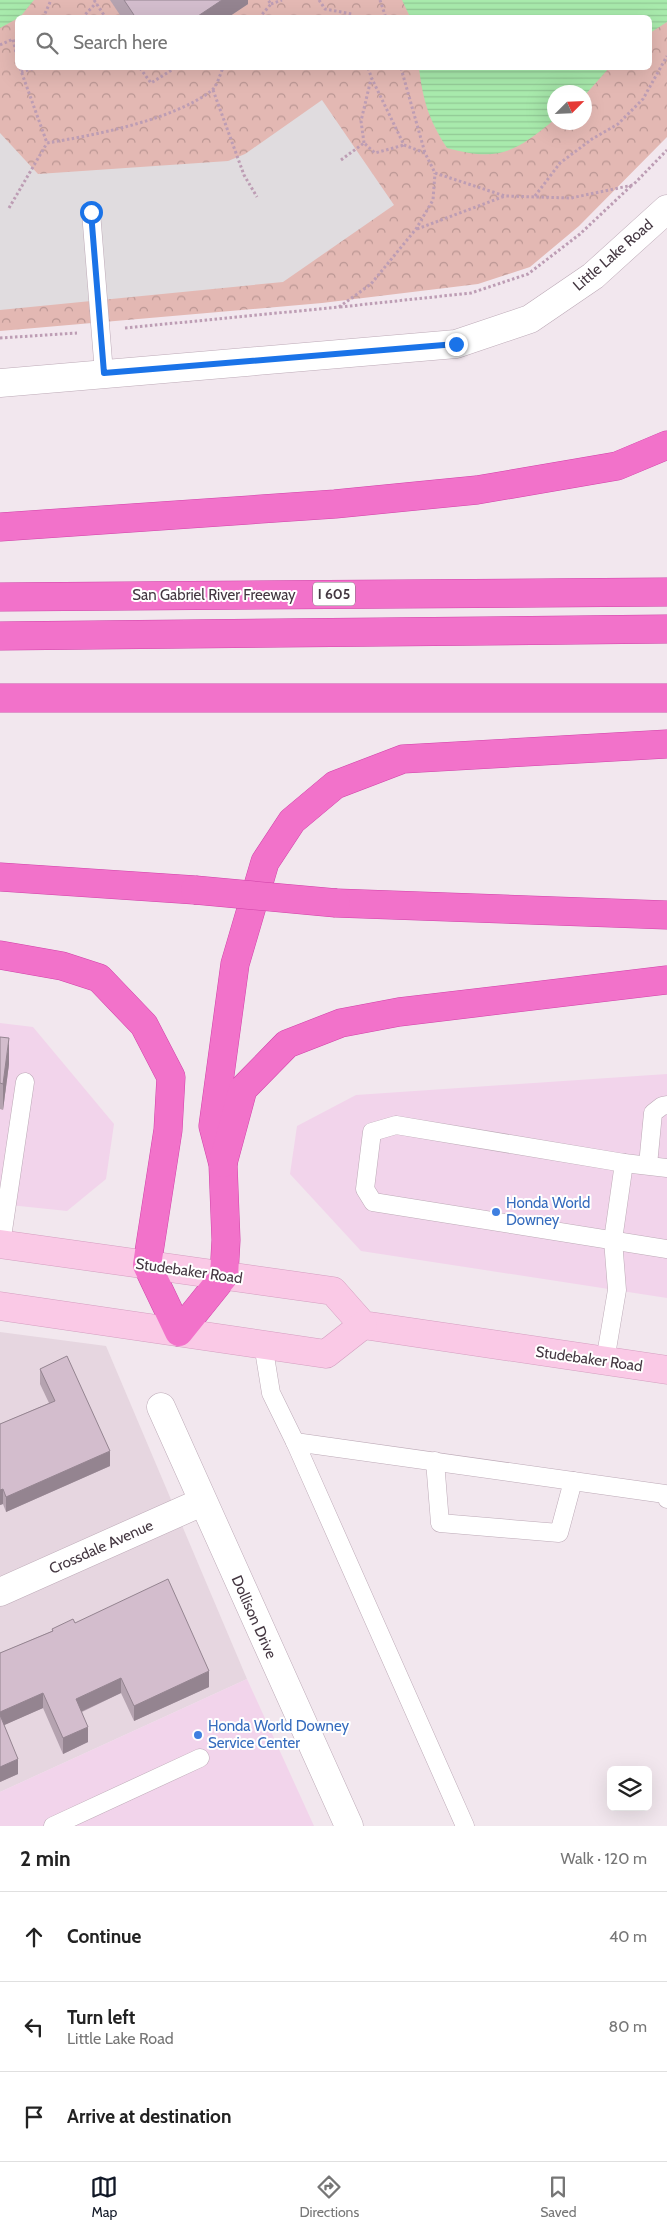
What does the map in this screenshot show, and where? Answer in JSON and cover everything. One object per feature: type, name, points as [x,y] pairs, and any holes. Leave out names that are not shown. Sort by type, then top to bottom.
[{"type":"highway","points":[[0,527],[334,504],[477,490],[617,466],[667,445]]},
{"type":"highway","name":"San Gabriel River Freeway","points":[[0,596],[667,592]]},
{"type":"highway","points":[[0,636],[667,629]]},
{"type":"highway","points":[[0,698],[667,698]]},
{"type":"highway","points":[[0,956],[62,966],[99,978],[144,1025],[171,1077],[168,1130],[146,1266],[179,1332],[224,1276],[226,1240],[223,1164],[213,1126],[235,964],[265,862],[292,821],[335,785],[403,759],[667,744]]},
{"type":"highway","points":[[0,877],[196,890],[336,903],[667,915]]},
{"type":"highway","points":[[223,1164],[243,1089],[287,1044],[341,1023],[399,1012],[667,980]]},
{"type":"main road","name":"Studebaker Road","points":[[1,1244],[333,1291],[363,1326],[667,1370]]},
{"type":"main road","points":[[0,1306],[326,1354],[363,1326]]},
{"type":"street","name":"Little Lake Road","points":[[0,383],[456,344],[530,320],[593,276],[667,209]]},
{"type":"street","name":"Dollison Drive","points":[[161,1407],[349,1826]]},
{"type":"street","name":"Crossdale Avenue","points":[[0,1592],[202,1502]]},
{"type":"lane","points":[[91,212],[104,373]]},
{"type":"lane","points":[[1,1244],[25,1082]]},
{"type":"lane","points":[[648,1165],[653,1113],[662,1106],[667,1105]]},
{"type":"lane","points":[[667,1168],[624,1163],[396,1125],[372,1132],[365,1189],[373,1202],[667,1249]]},
{"type":"lane","points":[[606,1361],[617,1290],[613,1240],[624,1163]]},
{"type":"lane","points":[[263,1344],[271,1393],[295,1442],[465,1826]]},
{"type":"lane","points":[[295,1442],[573,1482],[666,1493]]},
{"type":"lane","points":[[435,1461],[440,1523],[559,1533],[573,1482]]},
{"type":"lane","points":[[53,1826],[200,1758]]},
{"type":"path","points":[[44,15],[52,0]]},
{"type":"path","points":[[268,0],[272,4]]},
{"type":"path","points":[[261,15],[272,4],[282,0]]},
{"type":"path","points":[[319,0],[325,9],[352,15]]},
{"type":"path","points":[[380,0],[385,15]]},
{"type":"path","points":[[84,15],[95,2],[104,15]]},
{"type":"path","points":[[0,45],[13,39],[15,48]]},
{"type":"path","points":[[535,197],[560,163],[592,139],[618,124],[643,99],[667,56]]},
{"type":"path","points":[[9,208],[47,143],[22,72],[28,70]]},
{"type":"path","points":[[141,70],[150,83],[172,70]]},
{"type":"path","points":[[47,143],[72,139],[164,116],[213,90],[222,70]]},
{"type":"path","points":[[369,70],[404,145]]},
{"type":"path","points":[[339,307],[371,284],[416,229],[433,200],[435,173],[425,153],[402,70]]},
{"type":"path","points":[[372,79],[361,120],[364,143],[375,153],[404,145],[425,153]]},
{"type":"path","points":[[213,90],[244,175],[257,197]]},
{"type":"path","points":[[341,160],[364,143]]},
{"type":"path","points":[[0,338],[100,331],[471,293],[528,274],[580,234],[667,150]]},
{"type":"path","points":[[435,173],[505,196],[571,198],[633,184]]},
{"type":"path","points":[[416,229],[505,196]]},
{"type":"shaded area","points":[[0,0],[34,0],[22,15],[15,15],[15,20],[0,28]]},
{"type":"shaded area","points":[[402,0],[667,0],[667,22],[652,32],[652,15],[409,15]]},
{"type":"shaded area","points":[[419,70],[607,70],[592,87],[592,85],[547,85],[547,126],[528,140],[505,152],[480,154],[447,148],[428,110]]},
{"type":"shaded area","points":[[322,100],[394,205],[283,282],[0,310],[0,133],[38,174],[228,161],[245,154]]},
{"type":"shaded area","points":[[0,1023],[33,1027],[114,1124],[106,1179],[67,1211],[0,1204]]},
{"type":"shaded area","name":"Honda World Downey","points":[[667,1074],[667,1298],[361,1251],[290,1174],[297,1126],[356,1095]]},
{"type":"shaded area","points":[[0,1332],[106,1346],[247,1679],[0,1792]]},
{"type":"shaded area","name":"Honda World Downey Service Center","points":[[247,1679],[314,1826],[0,1826],[0,1792]]},
{"type":"green space","points":[[0,0],[667,0],[667,137],[579,226],[530,267],[478,284],[322,303],[0,331]]},
{"type":"building","points":[[124,0],[222,0],[200,15],[134,15]]},
{"type":"building","points":[[0,1037],[9,1038],[3,1084],[0,1083]]},
{"type":"building","points":[[67,1356],[110,1451],[6,1497],[3,1489],[0,1490],[0,1424],[55,1401],[40,1369]]},
{"type":"building","points":[[168,1579],[209,1671],[134,1706],[121,1678],[76,1699],[88,1727],[63,1738],[43,1693],[0,1712],[0,1653],[53,1631],[52,1629],[73,1619],[75,1623]]},
{"type":"building","points":[[0,1715],[18,1759],[0,1767]]},
{"type":"place","name":"Honda World Downey","points":[[496,1212]]},
{"type":"place","name":"Honda World Downey Service Center","points":[[198,1735]]},
{"type":"route","points":[[91,212],[104,373],[456,344]]}]
